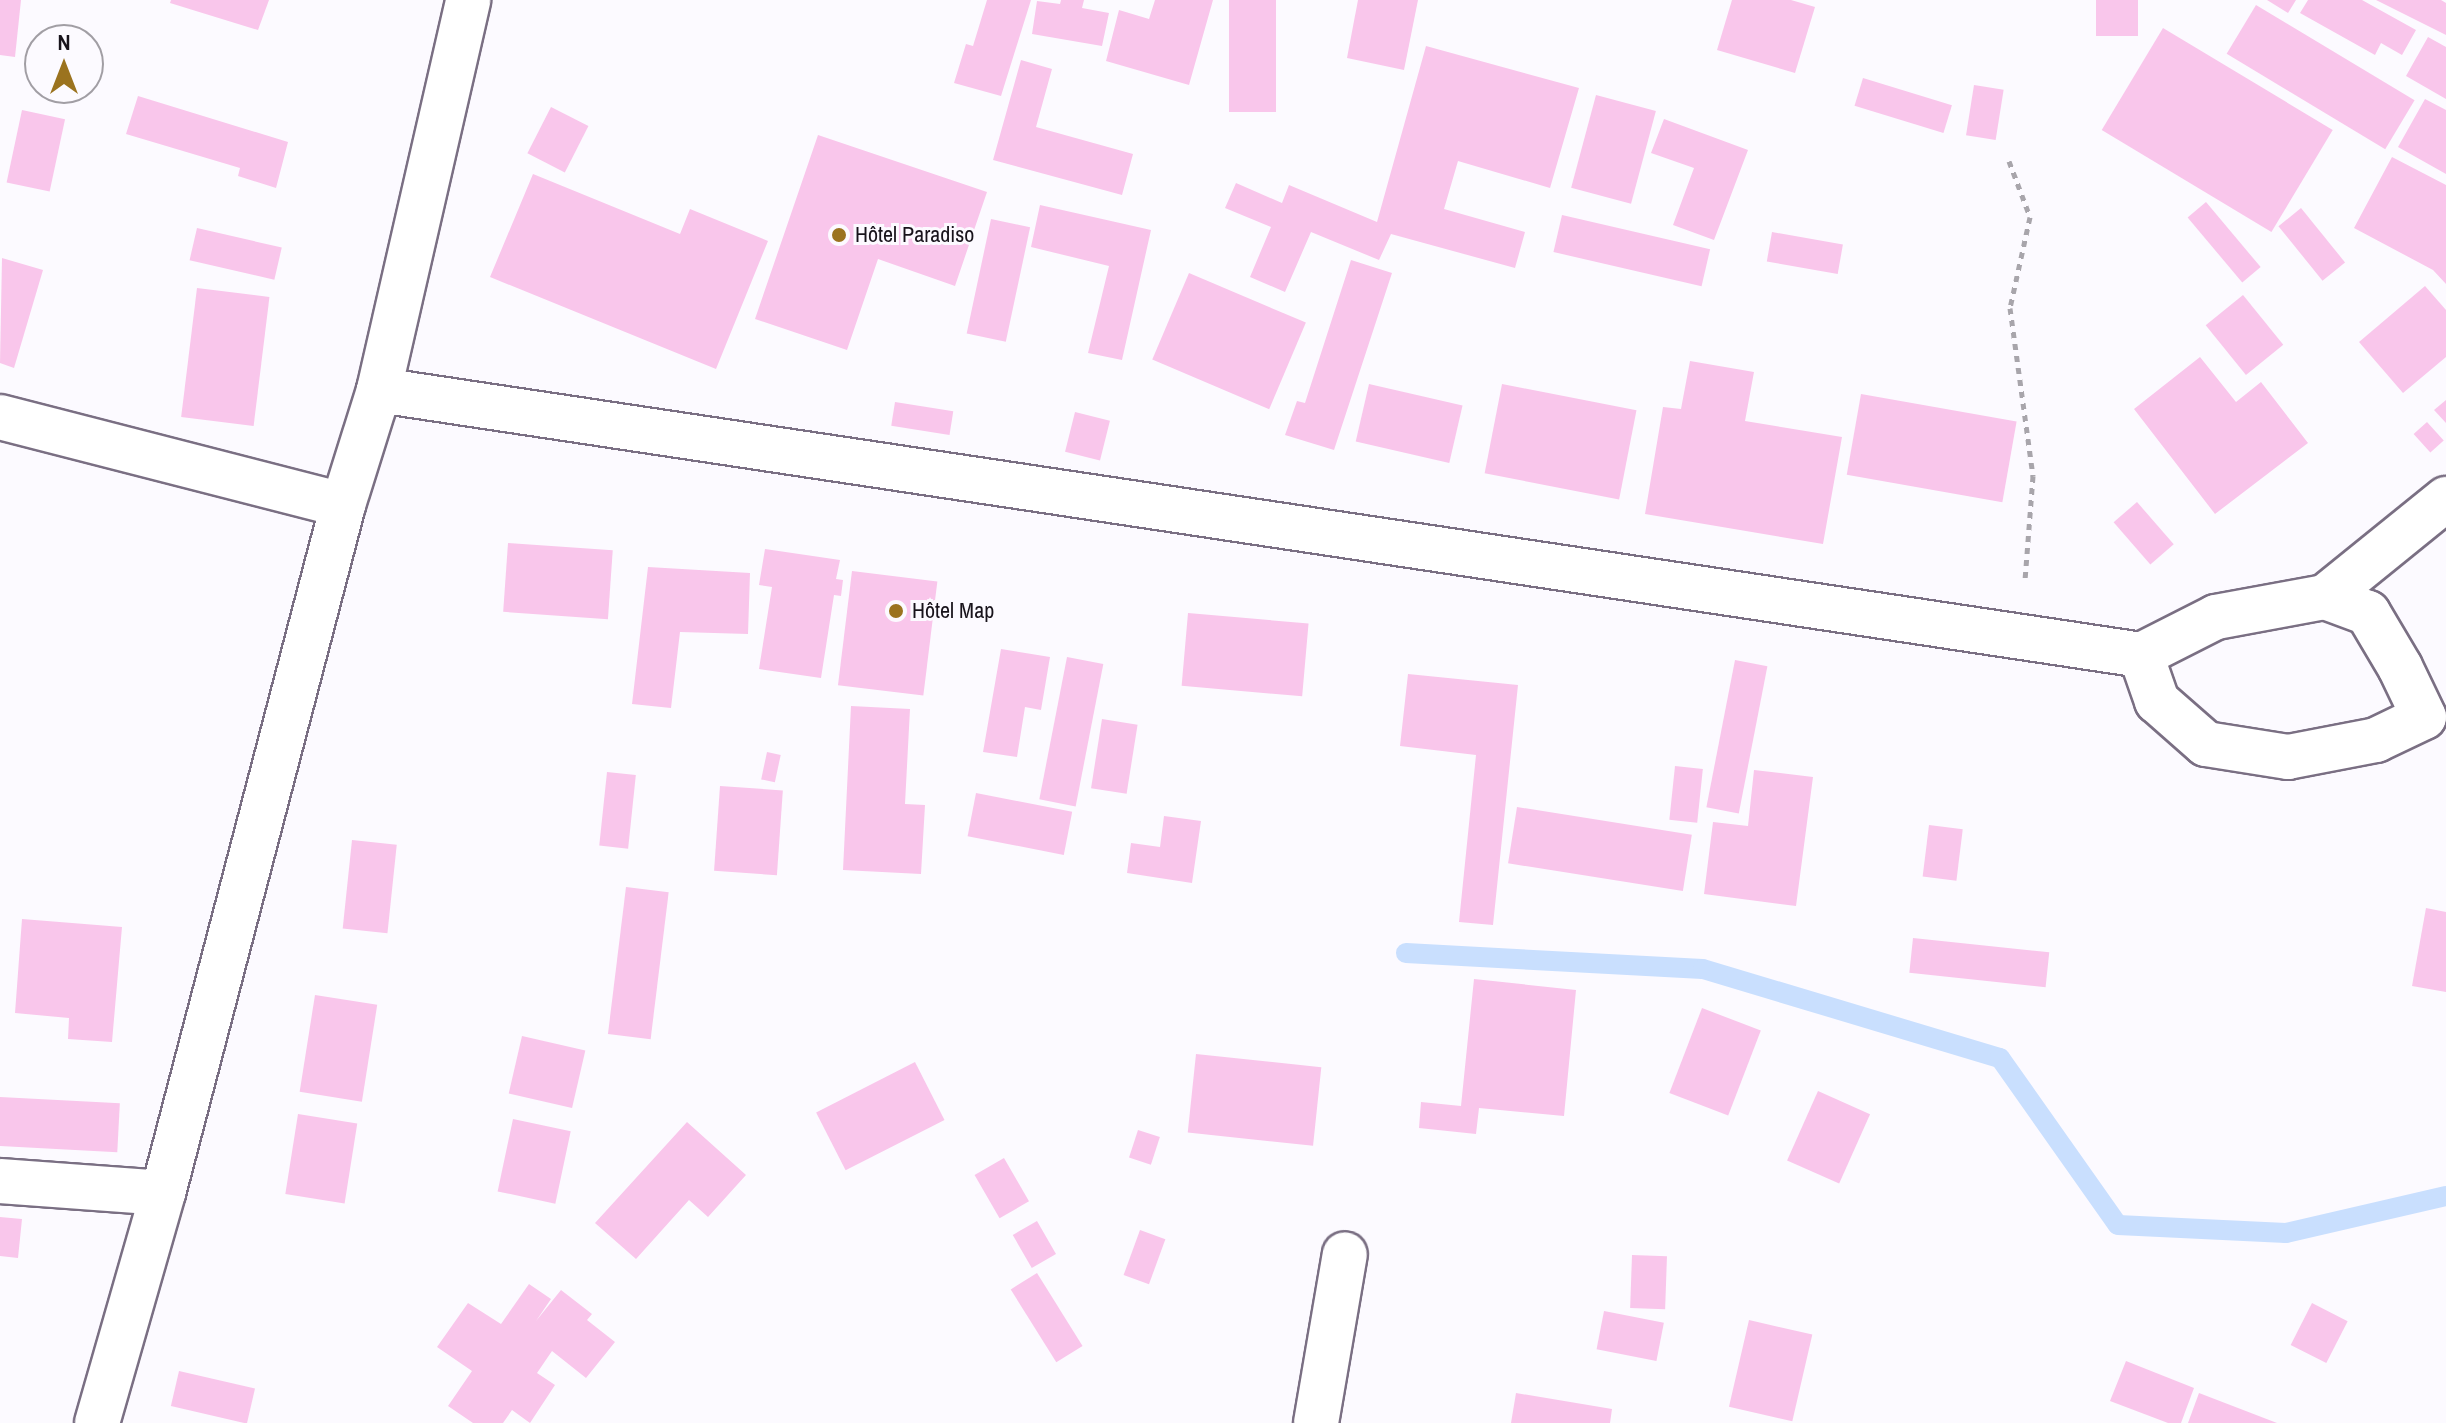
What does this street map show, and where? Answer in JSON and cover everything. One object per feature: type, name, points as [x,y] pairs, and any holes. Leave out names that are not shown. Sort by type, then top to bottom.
[{"type":"main road","points":[[97,1423],[163,1193],[343,505],[379,390],[468,0]]},
{"type":"main road","points":[[379,390],[2141,655],[2216,617],[2325,597],[2446,499]]},
{"type":"main road","points":[[0,417],[343,505]]},
{"type":"main road","points":[[2141,655],[2157,701],[2206,744],[2288,757],[2376,740],[2435,719],[2368,613],[2325,597]]},
{"type":"main road","points":[[0,1181],[163,1193]]},
{"type":"main road","points":[[1316,1423],[1345,1254]]},
{"type":"path","points":[[2009,161],[2030,217],[2010,308],[2033,476],[2021,638]]},
{"type":"building","points":[[0,0],[21,0],[15,57],[0,55]]},
{"type":"building","points":[[171,0],[269,0],[258,30],[170,3]]},
{"type":"building","points":[[987,0],[1031,0],[1001,96],[954,83],[966,44],[973,46]]},
{"type":"building","points":[[1061,0],[1084,0],[1082,8],[1109,13],[1102,46],[1032,34],[1037,1],[1060,4]]},
{"type":"building","points":[[1155,0],[1213,0],[1189,85],[1106,61],[1119,10],[1149,19]]},
{"type":"building","points":[[1229,0],[1276,0],[1276,112],[1229,112]]},
{"type":"building","points":[[1358,0],[1418,0],[1404,70],[1347,58]]},
{"type":"building","points":[[1732,0],[1791,0],[1815,7],[1795,73],[1717,50]]},
{"type":"building","points":[[2096,0],[2138,0],[2138,36],[2096,36]]},
{"type":"building","points":[[2267,0],[2296,0],[2288,13]]},
{"type":"building","points":[[2308,0],[2362,0],[2416,30],[2402,55],[2381,43],[2375,55],[2300,13]]},
{"type":"building","points":[[2376,0],[2441,0],[2446,3],[2446,35]]},
{"type":"building","points":[[2256,5],[2415,100],[2385,149],[2227,54]]},
{"type":"building","points":[[2163,28],[2333,130],[2271,232],[2102,130]]},
{"type":"building","points":[[2428,37],[2446,47],[2446,99],[2406,76]]},
{"type":"building","points":[[1426,46],[1579,88],[1550,188],[1458,161],[1444,209],[1525,232],[1515,268],[1391,234],[1379,260],[1311,232],[1285,292],[1250,277],[1271,227],[1225,208],[1236,183],[1282,203],[1289,185],[1377,222]]},
{"type":"building","points":[[1021,60],[1052,69],[1036,127],[1133,154],[1122,195],[993,160]]},
{"type":"building","points":[[1863,78],[1952,105],[1943,133],[1855,106]]},
{"type":"building","points":[[1974,85],[2004,90],[1996,140],[1966,135]]},
{"type":"building","points":[[1596,95],[1656,111],[1631,204],[1571,188]]},
{"type":"building","points":[[138,96],[288,142],[276,188],[238,176],[240,168],[126,134]]},
{"type":"building","points":[[2425,99],[2446,110],[2446,174],[2398,147]]},
{"type":"building","points":[[551,107],[588,126],[565,172],[527,153]]},
{"type":"building","points":[[22,110],[65,119],[50,192],[7,182]]},
{"type":"building","points":[[1664,119],[1748,150],[1714,240],[1673,225],[1694,168],[1651,153]]},
{"type":"building","points":[[818,135],[987,192],[955,286],[878,259],[847,350],[755,319]]},
{"type":"building","points":[[2392,157],[2446,185],[2446,284],[2433,270],[2354,228]]},
{"type":"building","points":[[533,174],[680,234],[690,209],[768,241],[716,369],[490,277]]},
{"type":"building","points":[[2206,202],[2261,267],[2242,283],[2188,217]]},
{"type":"building","points":[[1040,205],[1151,230],[1122,360],[1088,353],[1109,266],[1031,247]]},
{"type":"building","points":[[2301,208],[2345,262],[2323,281],[2278,226]]},
{"type":"building","points":[[1562,215],[1710,249],[1702,286],[1553,252]]},
{"type":"building","points":[[991,219],[1030,227],[1006,342],[967,333]]},
{"type":"building","points":[[197,228],[282,248],[274,280],[190,260]]},
{"type":"building","points":[[1772,232],[1843,245],[1838,274],[1767,262]]},
{"type":"building","points":[[2,258],[43,270],[14,368],[0,363]]},
{"type":"building","points":[[1351,260],[1392,273],[1334,450],[1285,435],[1297,401],[1305,403]]},
{"type":"building","points":[[1189,273],[1306,323],[1269,409],[1152,360]]},
{"type":"building","points":[[2425,286],[2446,310],[2446,357],[2403,393],[2359,342]]},
{"type":"building","points":[[197,288],[269,297],[254,426],[181,417]]},
{"type":"building","points":[[2243,295],[2283,345],[2246,375],[2206,325]]},
{"type":"building","points":[[2200,357],[2236,402],[2261,382],[2308,443],[2215,514],[2134,409]]},
{"type":"building","points":[[1690,361],[1754,372],[1745,421],[1842,437],[1823,544],[1645,514],[1663,407],[1681,409]]},
{"type":"building","points":[[1369,384],[1463,406],[1449,463],[1356,441]]},
{"type":"building","points":[[1502,384],[1636,410],[1619,499],[1485,473]]},
{"type":"building","points":[[1861,394],[2017,421],[2002,502],[1847,475]]},
{"type":"building","points":[[2446,400],[2446,423],[2434,410]]},
{"type":"building","points":[[895,402],[953,411],[950,435],[891,426]]},
{"type":"building","points":[[1075,412],[1110,421],[1100,460],[1065,452]]},
{"type":"building","points":[[2427,422],[2444,441],[2430,453],[2414,434]]},
{"type":"building","points":[[2137,502],[2174,544],[2150,565],[2114,522]]},
{"type":"building","points":[[508,543],[613,550],[608,619],[503,612]]},
{"type":"building","points":[[765,549],[840,560],[836,579],[843,580],[841,596],[834,595],[821,678],[759,669],[772,587],[759,585]]},
{"type":"building","points":[[648,567],[750,573],[748,634],[680,632],[671,708],[632,704]]},
{"type":"building","points":[[852,571],[937,581],[923,696],[838,685]]},
{"type":"building","points":[[1188,613],[1309,624],[1302,696],[1182,686]]},
{"type":"building","points":[[1001,649],[1050,657],[1041,710],[1025,707],[1017,757],[983,752]]},
{"type":"building","points":[[1067,657],[1103,664],[1076,806],[1039,799]]},
{"type":"building","points":[[1735,660],[1767,666],[1739,814],[1706,807]]},
{"type":"building","points":[[1408,674],[1518,685],[1493,925],[1459,922],[1476,755],[1400,746]]},
{"type":"building","points":[[851,706],[910,709],[905,804],[925,805],[921,874],[843,870]]},
{"type":"building","points":[[1102,719],[1138,725],[1127,794],[1091,788]]},
{"type":"building","points":[[767,752],[781,755],[775,782],[761,779]]},
{"type":"building","points":[[1675,766],[1703,769],[1697,823],[1669,820]]},
{"type":"building","points":[[1754,770],[1813,777],[1796,906],[1704,894],[1713,822],[1748,826]]},
{"type":"building","points":[[607,772],[636,775],[628,849],[599,846]]},
{"type":"building","points":[[720,786],[783,790],[777,875],[714,871]]},
{"type":"building","points":[[976,793],[1072,812],[1064,855],[968,836]]},
{"type":"building","points":[[1517,807],[1692,835],[1683,891],[1508,863]]},
{"type":"building","points":[[1164,816],[1201,821],[1192,883],[1127,873],[1131,843],[1160,847]]},
{"type":"building","points":[[1929,825],[1963,829],[1956,881],[1923,877]]},
{"type":"building","points":[[352,840],[397,845],[387,933],[343,929]]},
{"type":"building","points":[[626,887],[669,892],[651,1039],[608,1034]]},
{"type":"building","points":[[2426,908],[2446,912],[2446,992],[2412,986]]},
{"type":"building","points":[[22,919],[122,927],[112,1042],[68,1039],[69,1018],[15,1013]]},
{"type":"building","points":[[1913,938],[2049,952],[2046,987],[1909,973]]},
{"type":"building","points":[[1474,979],[1576,990],[1564,1116],[1479,1108],[1476,1134],[1419,1128],[1421,1102],[1461,1106]]},
{"type":"building","points":[[315,995],[377,1005],[362,1102],[300,1092]]},
{"type":"building","points":[[1702,1008],[1761,1031],[1728,1116],[1669,1093]]},
{"type":"building","points":[[522,1036],[585,1051],[572,1108],[509,1093]]},
{"type":"building","points":[[1196,1054],[1321,1067],[1313,1146],[1188,1133]]},
{"type":"building","points":[[915,1062],[945,1120],[846,1170],[816,1112]]},
{"type":"building","points":[[1818,1091],[1870,1114],[1839,1184],[1787,1160]]},
{"type":"building","points":[[0,1097],[120,1103],[117,1152],[0,1146]]},
{"type":"building","points":[[298,1114],[357,1123],[345,1203],[285,1194]]},
{"type":"building","points":[[513,1119],[571,1131],[555,1204],[498,1191]]},
{"type":"building","points":[[687,1122],[746,1175],[708,1217],[689,1200],[636,1259],[595,1223]]},
{"type":"building","points":[[1138,1130],[1160,1137],[1151,1165],[1129,1158]]},
{"type":"building","points":[[1004,1158],[1029,1201],[1000,1218],[975,1175]]},
{"type":"building","points":[[0,1217],[22,1219],[18,1258],[0,1256]]},
{"type":"building","points":[[1037,1221],[1056,1254],[1032,1268],[1013,1235]]},
{"type":"building","points":[[1140,1230],[1165,1239],[1149,1284],[1124,1275]]},
{"type":"building","points":[[1632,1255],[1667,1256],[1665,1309],[1630,1308]]},
{"type":"building","points":[[1037,1273],[1083,1346],[1056,1362],[1011,1289]]},
{"type":"building","points":[[529,1284],[551,1299],[536,1321],[561,1290],[592,1314],[587,1320],[615,1342],[586,1378],[552,1351],[537,1373],[555,1385],[530,1423],[512,1410],[503,1423],[473,1423],[448,1406],[472,1371],[437,1347],[468,1303],[501,1324]]},
{"type":"building","points":[[2312,1303],[2348,1321],[2326,1363],[2291,1345]]},
{"type":"building","points":[[1604,1311],[1664,1323],[1656,1361],[1597,1349]]},
{"type":"building","points":[[1749,1320],[1812,1335],[1792,1421],[1729,1407]]},
{"type":"building","points":[[2126,1361],[2194,1388],[2181,1423],[2168,1423],[2110,1401]]},
{"type":"building","points":[[179,1371],[255,1389],[247,1423],[171,1406]]},
{"type":"building","points":[[1516,1393],[1612,1409],[1610,1423],[1511,1423]]},
{"type":"building","points":[[2199,1393],[2277,1423],[2188,1423]]},
{"type":"waterway","points":[[1406,953],[1703,969],[2000,1058],[2118,1225],[2286,1233],[2446,1196]]},
{"type":"place","name":"Hôtel Paradiso","points":[[839,235]]},
{"type":"place","name":"Hôtel Map","points":[[896,611]]}]
